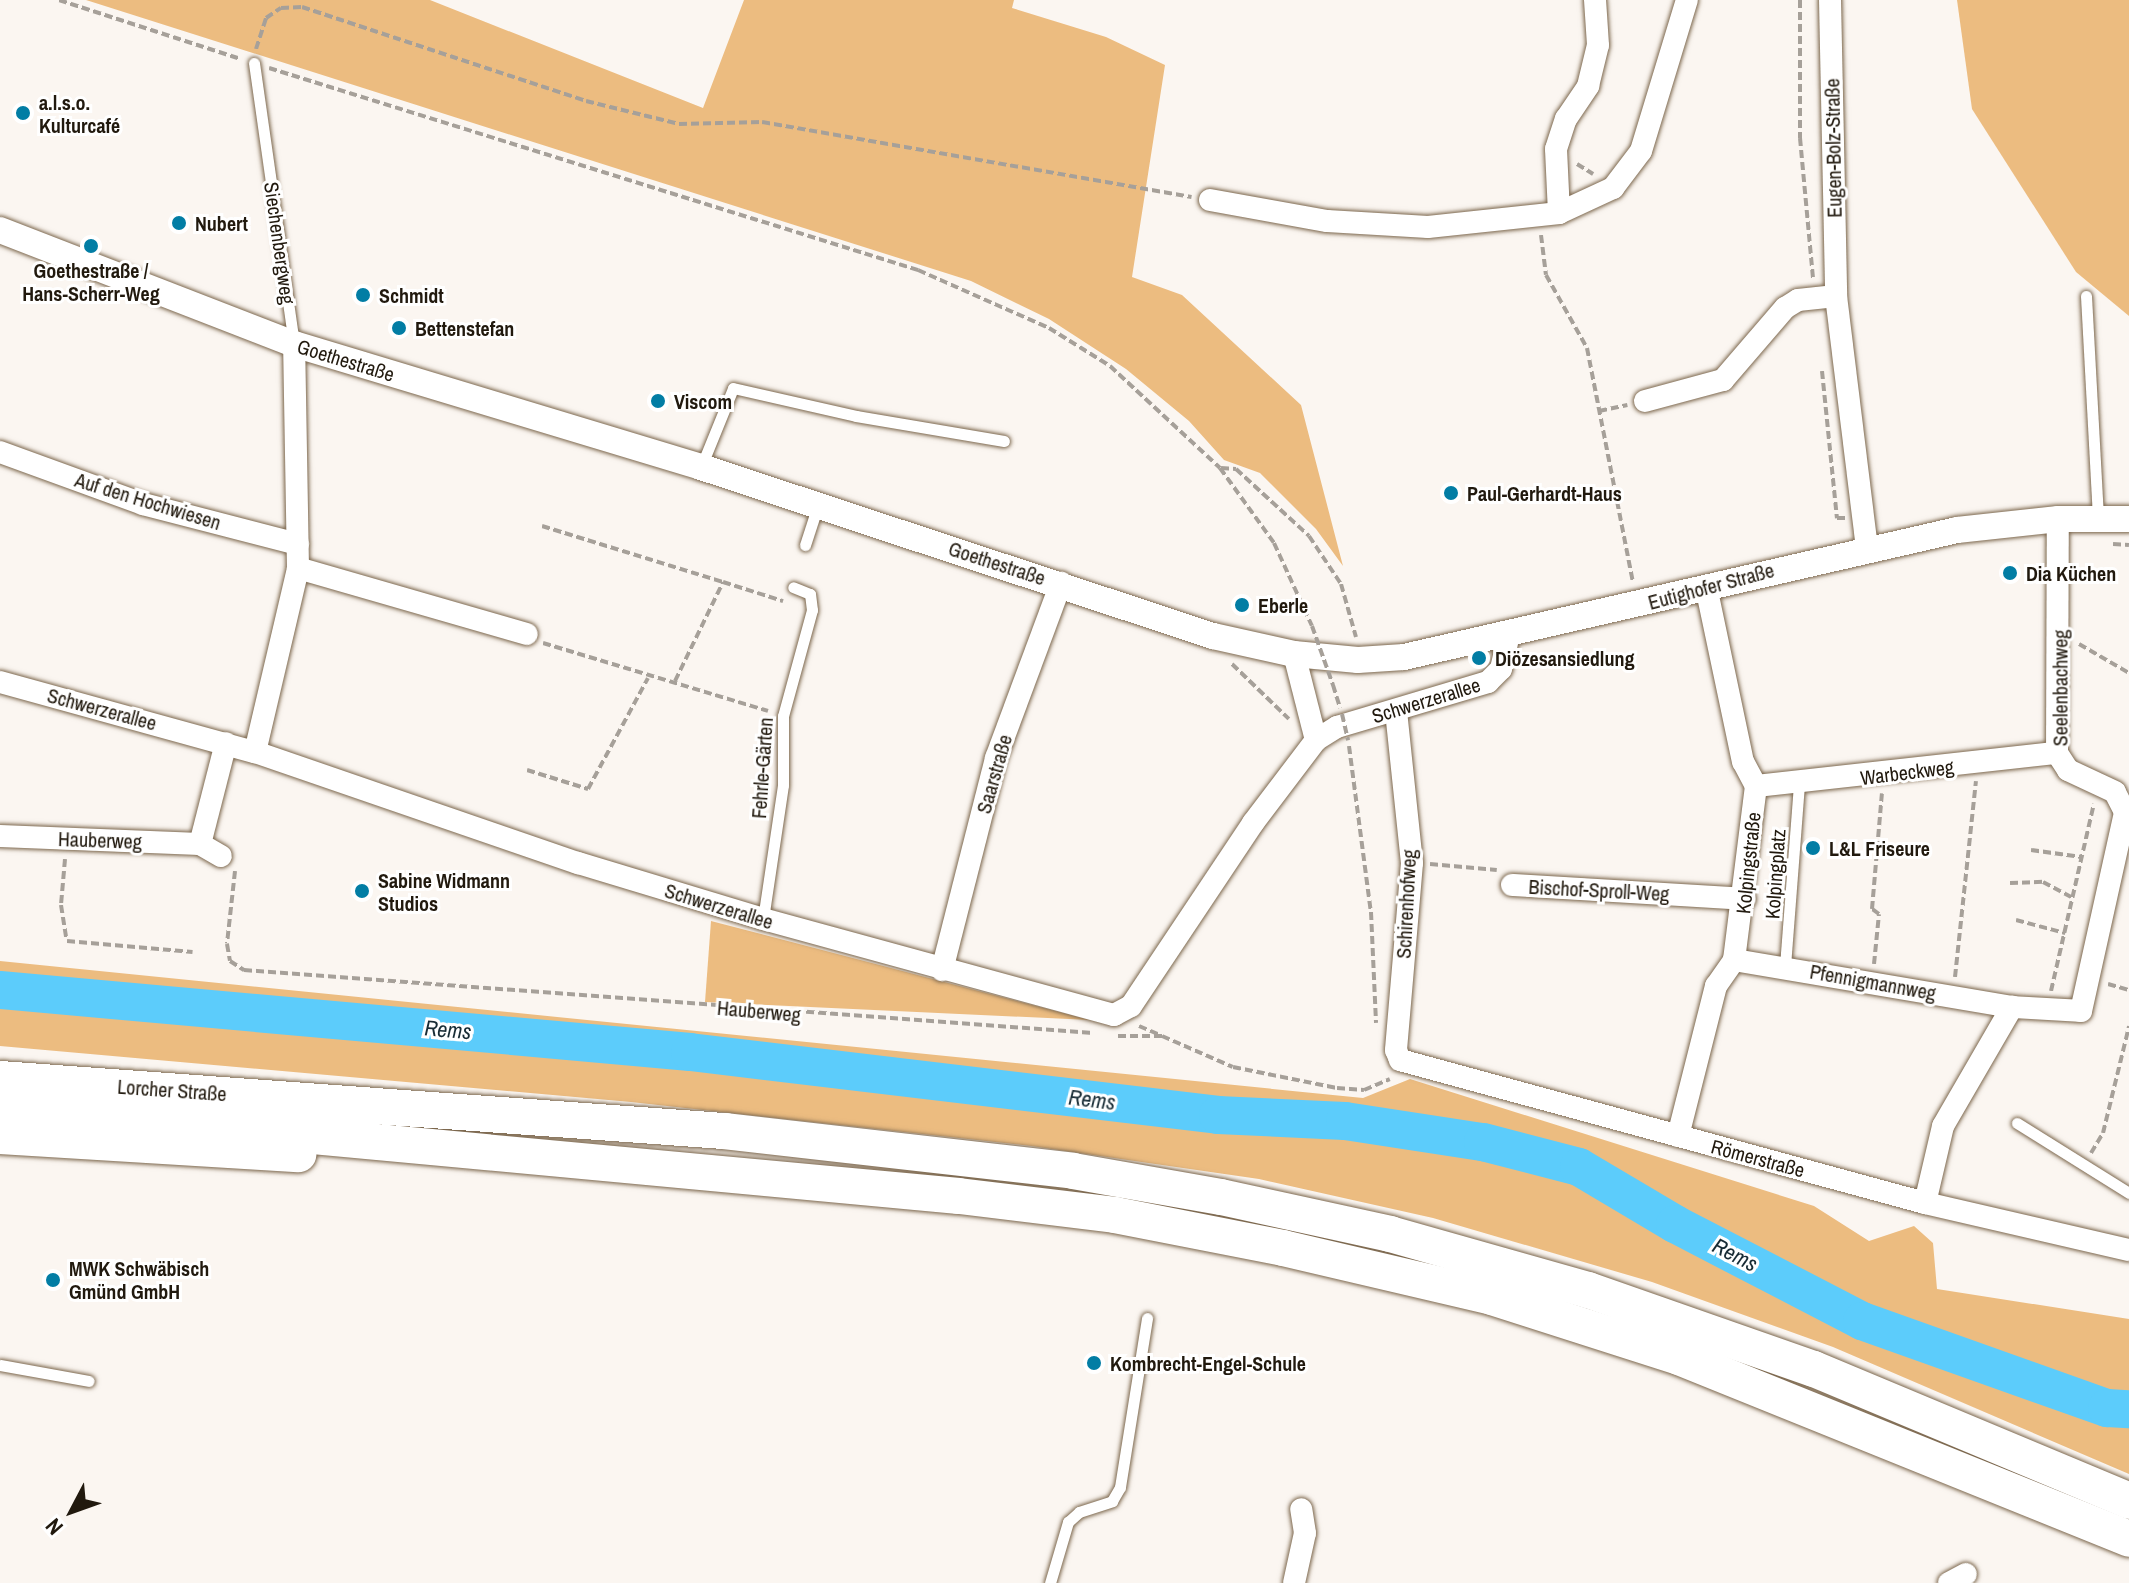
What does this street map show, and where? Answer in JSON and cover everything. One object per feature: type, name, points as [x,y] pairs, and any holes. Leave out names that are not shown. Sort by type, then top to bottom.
[{"type":"highway","name":"Lorcher Straße","points":[[0,1079],[724,1131],[1073,1171],[1293,1212],[1496,1261],[1691,1325],[1814,1369],[2129,1501]]},
{"type":"highway","points":[[0,1107],[727,1171],[1115,1215],[1372,1266],[1492,1297],[1679,1357],[2129,1539]]},
{"type":"highway","points":[[0,1136],[240,1153],[460,1149]]},
{"type":"street","points":[[1549,216],[1556,149],[1566,119],[1588,86],[1598,45],[1595,0]]},
{"type":"street","points":[[1210,200],[1327,221],[1413,226],[1549,216],[1613,188],[1641,151],[1687,0]]},
{"type":"street","name":"Eugen-Bolz-Straße","points":[[1830,0],[1836,296],[1867,547]]},
{"type":"street","name":"Goethestraße","points":[[0,230],[294,344],[701,467],[1061,583],[1213,636],[1294,654]]},
{"type":"street","points":[[1645,401],[1723,380],[1785,308],[1798,300],[1836,296]]},
{"type":"street","name":"Siechenbergweg","points":[[255,752],[298,568],[294,344]]},
{"type":"street","name":"Auf den Hochwiesen","points":[[0,452],[143,504],[298,544]]},
{"type":"street","name":"Eutighofer Straße","points":[[1294,654],[1358,660],[1404,657],[1637,605],[1867,547],[1957,530],[2058,519],[2129,519]]},
{"type":"street","name":"Seelenbachweg","points":[[2012,1007],[2081,1011],[2125,812],[2115,792],[2068,770],[2057,753],[2060,633],[2058,519]]},
{"type":"street","points":[[298,568],[527,634]]},
{"type":"street","name":"Saarstraße","points":[[942,970],[996,758],[1061,583]]},
{"type":"street","name":"Kolpingstraße","points":[[1678,1136],[1716,986],[1734,960],[1745,899],[1756,786],[1743,762],[1706,586]]},
{"type":"street","name":"Schwerzerallee","points":[[0,682],[255,752],[763,919],[1114,1015],[1131,1006],[1253,823],[1316,740],[1337,727],[1488,682],[1501,669],[1509,635]]},
{"type":"street","points":[[1294,654],[1316,740]]},
{"type":"street","name":"Schirenhofweg","points":[[1396,711],[1412,863],[1404,1057]]},
{"type":"street","points":[[200,844],[226,743]]},
{"type":"street","name":"Warbeckweg","points":[[1756,786],[1799,785],[2057,753]]},
{"type":"street","name":"Hauberweg","points":[[0,836],[200,844],[221,856]]},
{"type":"street","name":"Bischof-Sproll-Weg","points":[[1512,885],[1745,899]]},
{"type":"street","name":"Pfennigmannweg","points":[[1734,960],[1785,966],[2012,1007]]},
{"type":"street","points":[[1925,1203],[1943,1126],[2012,1007]]},
{"type":"street","name":"Römerstraße","points":[[1404,1057],[1925,1203],[2129,1250]]},
{"type":"street","points":[[1294,1583],[1305,1533],[1301,1509]]},
{"type":"lane","name":"Siechenbergweg","points":[[254,63],[294,344]]},
{"type":"lane","points":[[2086,296],[2098,519]]},
{"type":"lane","points":[[701,467],[733,388],[856,416],[1004,441]]},
{"type":"lane","points":[[805,545],[817,505]]},
{"type":"lane","points":[[793,587],[810,594],[812,610]]},
{"type":"lane","name":"Fehrle-Gärten","points":[[763,919],[783,785],[783,716],[812,610]]},
{"type":"lane","name":"Kolpingplatz","points":[[1785,966],[1799,785]]},
{"type":"lane","points":[[2017,1123],[2129,1193]]},
{"type":"lane","points":[[1050,1583],[1068,1522],[1079,1512],[1112,1501],[1120,1487],[1147,1318]]},
{"type":"lane","points":[[0,1365],[89,1381]]},
{"type":"path","points":[[59,0],[982,295],[1110,366],[1220,468],[1274,543],[1312,626],[1348,740],[1371,912],[1374,1017],[1380,1033],[1404,1057]]},
{"type":"path","points":[[254,63],[258,33],[266,18],[281,8],[302,7],[586,101],[679,124],[762,122],[1210,200]]},
{"type":"path","points":[[1556,149],[1613,188]]},
{"type":"path","points":[[1549,216],[1546,275],[1587,348],[1637,605]]},
{"type":"path","points":[[1599,411],[1645,401]]},
{"type":"path","points":[[1220,468],[1236,469],[1309,536],[1341,584],[1356,627],[1358,660]]},
{"type":"path","points":[[542,526],[812,610]]},
{"type":"path","points":[[675,681],[723,582]]},
{"type":"path","points":[[2060,633],[2129,673]]},
{"type":"path","points":[[527,634],[561,651],[649,678],[675,681],[783,716]]},
{"type":"path","points":[[1213,636],[1240,675],[1316,740]]},
{"type":"path","points":[[527,770],[588,789],[649,678]]},
{"type":"path","points":[[1953,996],[1967,848],[1973,843],[1977,763]]},
{"type":"path","points":[[1873,982],[1879,914],[1872,909],[1884,775]]},
{"type":"path","points":[[2047,1009],[2099,786]]},
{"type":"path","points":[[67,839],[61,905],[67,941],[193,952]]},
{"type":"path","points":[[2031,850],[2082,857]]},
{"type":"path","name":"Hauberweg","points":[[221,856],[235,867],[227,944],[230,961],[244,970],[933,1024],[1034,1025],[1139,1039],[1162,1036],[1233,1067],[1337,1088],[1364,1090],[1404,1057]]},
{"type":"path","name":"Bischof-Sproll-Weg","points":[[1412,863],[1496,869],[1512,885]]},
{"type":"path","points":[[2010,883],[2043,882],[2073,898]]},
{"type":"path","points":[[2016,920],[2065,933]]},
{"type":"path","points":[[2083,1165],[2103,1133],[2129,1026]]},
{"type":"path","points":[[2120,1058],[2129,1059]]},
{"type":"shaded area","points":[[86,0],[430,0],[703,108],[744,0],[1014,0],[1012,8],[1106,37],[1165,65],[1132,277],[1182,295],[1301,405],[1343,566],[1316,529],[1260,473],[1224,460],[1189,421],[1126,369],[1049,319],[971,281]]},
{"type":"shaded area","points":[[1957,0],[2129,0],[2129,316],[2076,272],[1972,109]]},
{"type":"shaded area","points":[[711,921],[1090,1020],[705,1002]]},
{"type":"shaded area","points":[[0,961],[1363,1098],[1410,1079],[1814,1206],[1869,1241],[1914,1226],[1933,1243],[1937,1289],[2129,1319],[2129,1474],[1833,1347],[1652,1282],[1433,1218],[1259,1179],[1031,1146],[631,1102],[0,1046]]},
{"type":"waterway","name":"Rems","points":[[0,990],[690,1052],[1218,1115],[1345,1121],[1483,1142],[1579,1167],[1675,1224],[1862,1321],[2107,1408],[2129,1409]]},
{"type":"place","name":"a.l.s.o. Kulturcafé","points":[[23,113]]},
{"type":"place","name":"Nubert","points":[[179,223]]},
{"type":"place","name":"Goethestraße / Hans-Scherr-Weg","points":[[91,246]]},
{"type":"place","name":"Schmidt","points":[[363,295]]},
{"type":"place","name":"Bettenstefan","points":[[399,328]]},
{"type":"place","name":"Viscom","points":[[658,401]]},
{"type":"place","name":"Paul-Gerhardt-Haus","points":[[1451,493]]},
{"type":"place","name":"Dia Küchen","points":[[2010,573]]},
{"type":"place","name":"Eberle","points":[[1242,605]]},
{"type":"place","name":"Diözesansiedlung","points":[[1479,658]]},
{"type":"place","name":"L&L Friseure","points":[[1813,848]]},
{"type":"place","name":"Sabine Widmann Studios","points":[[362,891]]},
{"type":"place","name":"MWK Schwäbisch Gmünd GmbH","points":[[53,1280]]},
{"type":"place","name":"Kombrecht-Engel-Schule","points":[[1094,1363]]}]
